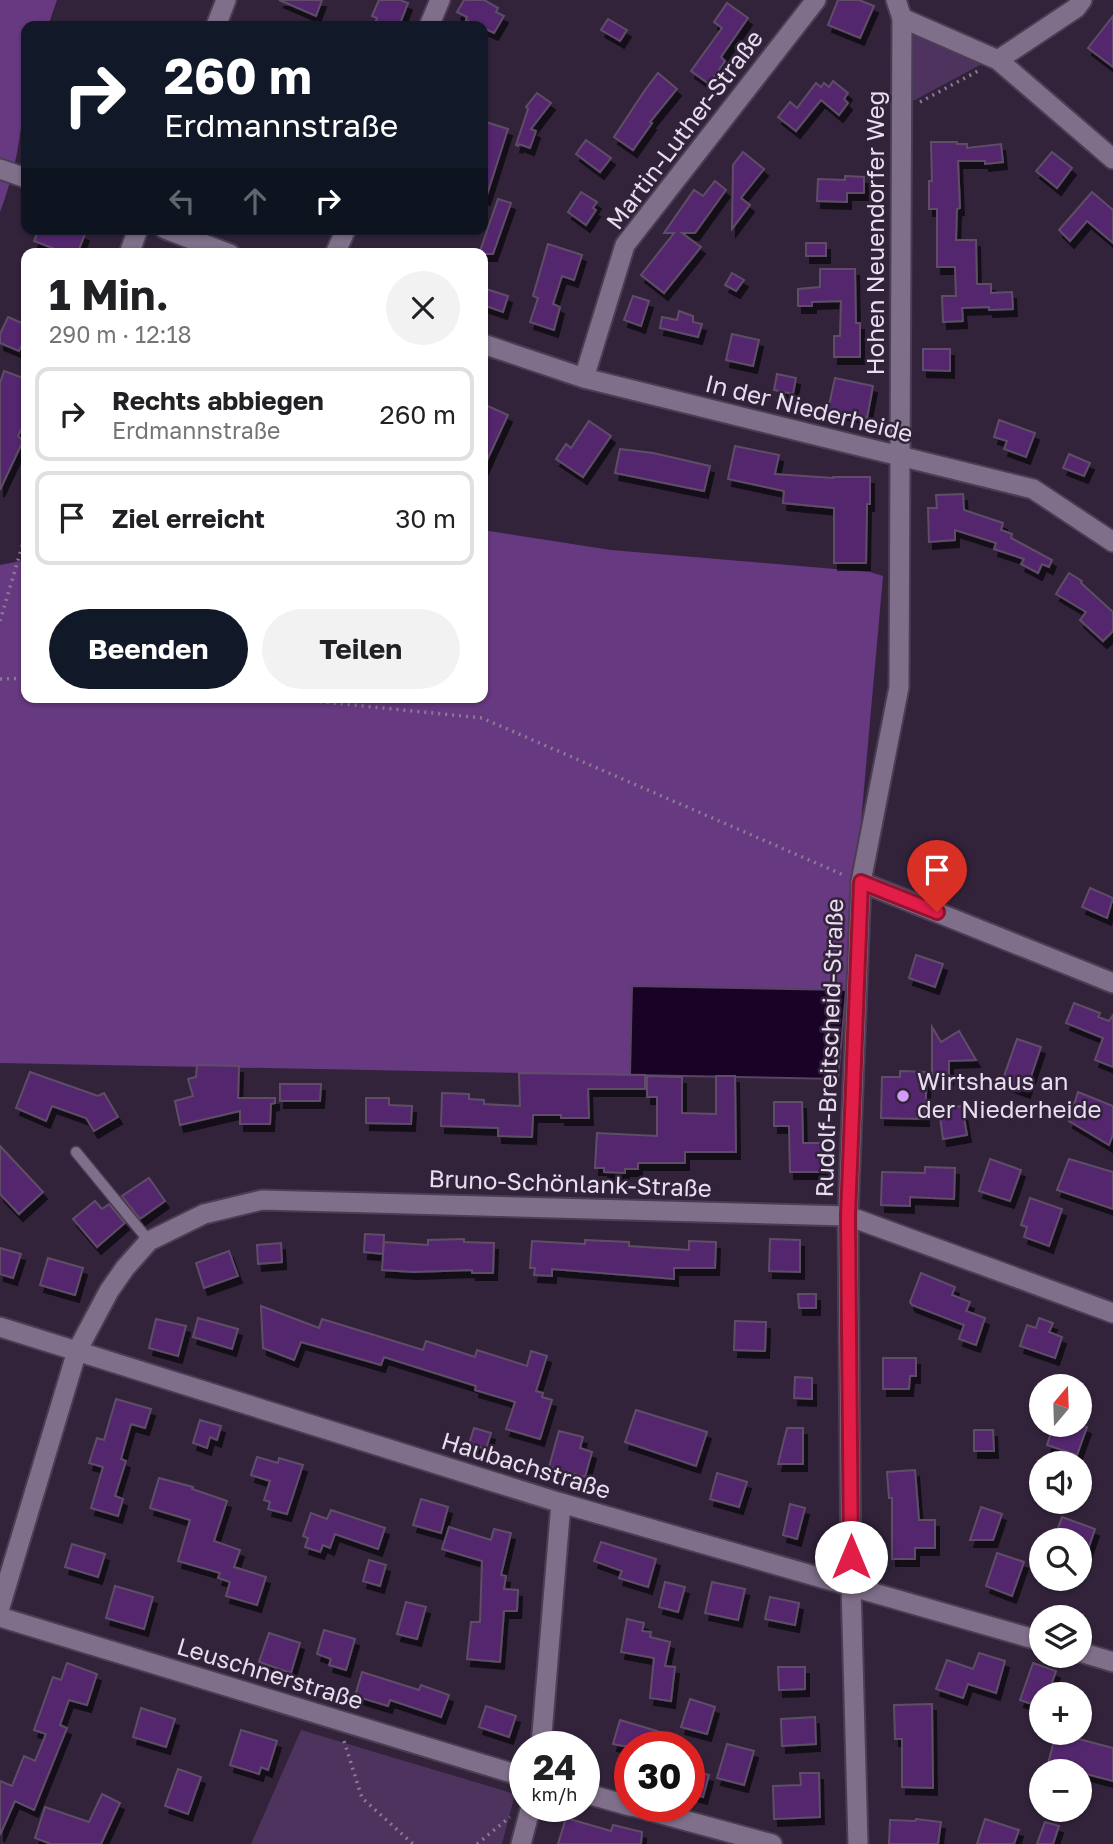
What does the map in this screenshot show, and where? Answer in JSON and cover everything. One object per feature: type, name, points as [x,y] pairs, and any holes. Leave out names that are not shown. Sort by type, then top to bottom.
[{"type":"street","points":[[218,21],[226,0]]},
{"type":"street","points":[[431,21],[440,0]]},
{"type":"street","name":"Martin-Luther-Straße","points":[[583,378],[625,245],[816,0]]},
{"type":"street","points":[[998,60],[1076,8],[1082,0]]},
{"type":"street","points":[[899,9],[998,60],[1113,159]]},
{"type":"street","name":"Hohen Neuendorfer Weg","points":[[899,9],[900,594]]},
{"type":"street","points":[[0,169],[21,176]]},
{"type":"street","points":[[181,235],[214,248]]},
{"type":"street","name":"In der Niederheide","points":[[488,346],[583,378],[1033,489],[1113,542]]},
{"type":"street","name":"Rudolf-Breitscheid-Straße","points":[[859,1844],[851,1585],[848,1216],[861,882],[899,687],[900,594]]},
{"type":"street","points":[[861,882],[1113,983]]},
{"type":"street","name":"Bruno-Schönlank-Straße","points":[[0,1607],[77,1351],[109,1291],[149,1241],[204,1214],[262,1200],[848,1216],[1113,1313]]},
{"type":"street","name":"Haubachstraße","points":[[0,1327],[561,1503],[1029,1637]]},
{"type":"street","points":[[542,1731],[561,1503]]},
{"type":"street","name":"Leuschnerstraße","points":[[0,1617],[509,1772]]},
{"type":"street","points":[[1092,1656],[1113,1662]]},
{"type":"street","points":[[521,1844],[522,1822]]},
{"type":"street","points":[[690,1822],[772,1844]]},
{"type":"lane","points":[[76,1152],[149,1241]]},
{"type":"path","points":[[901,106],[917,103],[998,60]]},
{"type":"path","points":[[0,621],[21,550]]},
{"type":"path","points":[[0,679],[21,678]]},
{"type":"path","points":[[334,703],[482,718],[861,882]]},
{"type":"path","points":[[337,1720],[362,1798],[413,1844]]},
{"type":"path","points":[[477,1844],[509,1819]]},
{"type":"shaded area","points":[[0,0],[57,0],[50,21],[21,21],[21,128],[14,166],[0,212]]},
{"type":"shaded area","points":[[907,27],[989,60],[915,100],[905,102]]},
{"type":"shaded area","points":[[488,531],[611,550],[870,572],[883,576],[846,990],[633,986],[630,1075],[0,1063],[0,565],[21,561],[21,703],[488,703]]},
{"type":"shaded area","points":[[632,986],[846,990],[838,1079],[630,1075]]},
{"type":"shaded area","points":[[301,1730],[509,1792],[509,1817],[502,1844],[251,1844]]},
{"type":"building","points":[[279,0],[322,0],[316,16]]},
{"type":"building","points":[[379,0],[400,0],[408,3],[401,21],[376,21],[377,18],[372,16]]},
{"type":"building","points":[[464,0],[484,0],[498,8],[496,12],[504,16],[494,33],[488,30],[488,21],[468,21],[467,17],[457,12]]},
{"type":"building","points":[[838,0],[859,0],[874,6],[860,38],[828,25]]},
{"type":"building","points":[[727,3],[748,18],[721,57],[725,61],[709,84],[691,71],[722,28],[714,22]]},
{"type":"building","points":[[1113,16],[1113,67],[1088,48]]},
{"type":"building","points":[[608,19],[627,30],[620,41],[601,30]]},
{"type":"building","points":[[658,73],[677,89],[650,122],[652,123],[633,150],[614,137]]},
{"type":"building","points":[[833,81],[848,93],[844,99],[848,103],[839,115],[821,100],[796,131],[778,117],[790,102],[797,108],[816,83],[821,87],[824,83],[829,87]]},
{"type":"building","points":[[537,93],[551,103],[531,129],[536,131],[530,148],[519,144],[518,146],[516,145],[528,109],[526,107]]},
{"type":"building","points":[[488,123],[508,129],[488,192]]},
{"type":"building","points":[[586,140],[611,158],[600,172],[576,154]]},
{"type":"building","points":[[931,142],[957,142],[967,144],[967,148],[1001,144],[1003,162],[985,164],[985,161],[958,161],[960,208],[957,209],[956,240],[976,240],[977,284],[991,284],[991,293],[1012,292],[1013,309],[962,308],[963,321],[943,322],[942,296],[956,296],[955,267],[937,267],[937,209],[929,209],[929,181],[932,181]]},
{"type":"building","points":[[743,152],[764,169],[741,198],[750,205],[732,229],[733,165]]},
{"type":"building","points":[[1052,152],[1072,168],[1057,188],[1036,171]]},
{"type":"building","points":[[845,176],[864,177],[864,193],[847,193],[847,202],[817,201],[818,179],[845,180]]},
{"type":"building","points":[[715,181],[726,190],[695,233],[682,233],[701,247],[664,293],[641,275],[674,233],[664,233],[694,190],[703,196]]},
{"type":"building","points":[[581,192],[597,202],[593,208],[596,210],[586,225],[568,212]]},
{"type":"building","points":[[1092,192],[1113,210],[1113,243],[1087,221],[1070,241],[1059,230]]},
{"type":"building","points":[[498,199],[511,203],[493,254],[488,254],[488,248],[481,248],[486,235],[488,235]]},
{"type":"building","points":[[36,235],[85,235],[79,248],[52,248],[34,241]]},
{"type":"building","points":[[806,243],[826,243],[826,256],[806,256]]},
{"type":"building","points":[[548,244],[582,255],[574,280],[562,276],[553,304],[560,307],[554,330],[530,322],[538,298],[533,296]]},
{"type":"building","points":[[820,269],[855,269],[860,357],[834,357],[834,336],[840,336],[841,301],[812,302],[812,306],[798,306],[798,289],[820,287]]},
{"type":"building","points":[[732,273],[744,280],[736,291],[725,285]]},
{"type":"building","points":[[488,290],[508,296],[503,312],[488,307]]},
{"type":"building","points":[[633,296],[649,301],[641,326],[624,320]]},
{"type":"building","points":[[679,311],[693,316],[693,322],[702,324],[698,337],[660,328],[662,317],[677,320]]},
{"type":"building","points":[[8,317],[21,323],[19,351],[0,343],[0,334]]},
{"type":"building","points":[[732,334],[759,340],[753,366],[726,360]]},
{"type":"building","points":[[923,349],[950,349],[950,371],[923,370]]},
{"type":"building","points":[[4,371],[21,377],[21,430],[18,436],[21,445],[0,490],[0,383]]},
{"type":"building","points":[[777,374],[796,378],[793,394],[774,390]]},
{"type":"building","points":[[835,378],[873,386],[867,418],[828,410]]},
{"type":"building","points":[[488,406],[508,415],[488,458]]},
{"type":"building","points":[[999,420],[1035,433],[1026,457],[1004,449],[1007,441],[994,437]]},
{"type":"building","points":[[589,421],[611,436],[583,477],[556,459],[566,444],[571,448]]},
{"type":"building","points":[[735,446],[779,455],[775,474],[833,478],[870,477],[866,563],[834,563],[834,508],[783,503],[784,491],[728,479]]},
{"type":"building","points":[[620,449],[653,453],[710,466],[704,491],[615,473]]},
{"type":"building","points":[[1069,454],[1090,463],[1084,476],[1063,468]]},
{"type":"building","points":[[963,494],[964,510],[1003,523],[1001,530],[1012,534],[1011,538],[1052,560],[1049,567],[1042,564],[1038,573],[1021,564],[1024,559],[994,549],[996,543],[955,530],[955,540],[929,542],[928,508],[937,508],[936,495]]},
{"type":"building","points":[[1069,573],[1082,581],[1081,583],[1113,612],[1113,631],[1103,641],[1080,620],[1086,612],[1056,594]]},
{"type":"building","points":[[1090,888],[1113,898],[1107,918],[1082,907]]},
{"type":"building","points":[[916,955],[943,964],[935,987],[909,978]]},
{"type":"building","points":[[1074,1003],[1100,1013],[1098,1017],[1109,1021],[1113,1015],[1113,1067],[1095,1060],[1103,1038],[1066,1023]]},
{"type":"building","points":[[932,1027],[941,1042],[959,1031],[976,1060],[949,1061],[949,1078],[932,1079]]},
{"type":"building","points":[[1017,1039],[1041,1047],[1026,1091],[1002,1082]]},
{"type":"building","points":[[197,1065],[239,1066],[238,1098],[275,1098],[275,1103],[271,1104],[270,1124],[240,1124],[240,1111],[180,1125],[175,1101],[193,1096],[188,1079],[196,1077]]},
{"type":"building","points":[[900,1071],[927,1072],[925,1119],[881,1118],[882,1077],[900,1077]]},
{"type":"building","points":[[30,1072],[98,1096],[104,1093],[118,1117],[94,1131],[86,1118],[52,1106],[46,1121],[16,1108]]},
{"type":"building","points":[[519,1073],[645,1075],[645,1089],[588,1089],[589,1118],[533,1115],[532,1137],[498,1136],[498,1128],[441,1126],[442,1093],[469,1094],[469,1099],[484,1100],[484,1104],[520,1106]]},
{"type":"building","points":[[647,1076],[682,1077],[682,1113],[716,1114],[716,1076],[735,1076],[736,1152],[685,1152],[685,1163],[638,1163],[638,1169],[625,1169],[625,1173],[604,1172],[604,1168],[595,1168],[597,1133],[657,1136],[657,1097],[647,1097]]},
{"type":"building","points":[[280,1084],[321,1084],[320,1101],[280,1101]]},
{"type":"building","points":[[1078,1092],[1113,1106],[1113,1134],[1109,1145],[1069,1121]]},
{"type":"building","points":[[366,1098],[389,1098],[389,1105],[412,1106],[411,1124],[366,1123]]},
{"type":"building","points":[[774,1102],[802,1102],[803,1143],[823,1143],[823,1172],[790,1172],[789,1126],[774,1126]]},
{"type":"building","points":[[962,1106],[967,1135],[943,1139],[939,1110]]},
{"type":"building","points":[[0,1146],[43,1192],[19,1214],[0,1194]]},
{"type":"building","points":[[990,1159],[1021,1170],[1010,1201],[979,1191]]},
{"type":"building","points":[[1069,1159],[1113,1172],[1113,1209],[1057,1190]]},
{"type":"building","points":[[925,1167],[955,1168],[954,1199],[910,1197],[910,1206],[881,1205],[882,1172],[925,1173]]},
{"type":"building","points":[[149,1178],[165,1201],[140,1219],[122,1196]]},
{"type":"building","points":[[1030,1198],[1062,1209],[1049,1246],[1024,1237],[1027,1227],[1021,1225]]},
{"type":"building","points":[[95,1201],[102,1209],[109,1204],[125,1223],[97,1247],[73,1219]]},
{"type":"building","points":[[365,1234],[384,1235],[383,1254],[364,1252]]},
{"type":"building","points":[[464,1239],[464,1242],[494,1243],[493,1273],[472,1273],[472,1270],[382,1270],[384,1242],[428,1245],[428,1240]]},
{"type":"building","points":[[770,1239],[800,1240],[800,1272],[769,1271]]},
{"type":"building","points":[[585,1240],[629,1242],[629,1246],[689,1250],[689,1241],[716,1242],[715,1268],[674,1268],[674,1279],[552,1269],[552,1276],[534,1275],[535,1268],[530,1268],[532,1241],[585,1244]]},
{"type":"building","points":[[281,1243],[282,1262],[258,1264],[257,1245]]},
{"type":"building","points":[[0,1248],[21,1254],[13,1278],[0,1274]]},
{"type":"building","points":[[229,1251],[238,1276],[204,1288],[196,1263]]},
{"type":"building","points":[[48,1258],[83,1268],[75,1295],[40,1285]]},
{"type":"building","points":[[921,1273],[955,1287],[952,1295],[970,1302],[966,1311],[985,1318],[976,1345],[959,1339],[964,1325],[912,1305],[910,1302]]},
{"type":"building","points":[[798,1294],[816,1294],[816,1308],[799,1308]]},
{"type":"building","points":[[261,1306],[319,1328],[322,1319],[423,1350],[426,1341],[475,1357],[477,1350],[527,1366],[531,1351],[547,1356],[536,1391],[543,1393],[542,1397],[552,1400],[540,1439],[506,1429],[515,1402],[475,1390],[476,1386],[384,1357],[381,1365],[301,1342],[294,1360],[263,1348]]},
{"type":"building","points":[[198,1318],[238,1329],[232,1349],[193,1337]]},
{"type":"building","points":[[1039,1318],[1053,1323],[1049,1332],[1062,1337],[1055,1358],[1020,1346],[1027,1325],[1036,1328]]},
{"type":"building","points":[[156,1319],[186,1326],[178,1356],[149,1348]]},
{"type":"building","points":[[735,1321],[766,1322],[765,1351],[734,1350]]},
{"type":"building","points":[[883,1358],[916,1358],[916,1376],[910,1376],[909,1389],[883,1389]]},
{"type":"building","points":[[795,1377],[812,1378],[812,1399],[794,1398]]},
{"type":"building","points":[[116,1399],[151,1409],[145,1428],[131,1424],[121,1459],[126,1461],[115,1496],[123,1499],[118,1516],[91,1508],[103,1467],[89,1463],[97,1438],[104,1440]]},
{"type":"building","points":[[636,1410],[707,1432],[696,1466],[625,1442]]},
{"type":"building","points":[[200,1420],[221,1426],[217,1440],[210,1437],[207,1448],[193,1443]]},
{"type":"building","points":[[474,1428],[491,1433],[486,1449],[469,1444]]},
{"type":"building","points":[[787,1428],[803,1428],[803,1464],[778,1464]]},
{"type":"building","points":[[974,1430],[993,1430],[994,1451],[974,1451]]},
{"type":"building","points":[[559,1431],[583,1437],[580,1448],[592,1452],[585,1477],[549,1467]]},
{"type":"building","points":[[1050,1437],[1083,1437],[1078,1451],[1065,1451],[1047,1445]]},
{"type":"building","points":[[257,1457],[278,1463],[279,1458],[303,1465],[287,1514],[268,1509],[270,1502],[264,1500],[270,1481],[251,1475]]},
{"type":"building","points":[[915,1470],[919,1520],[935,1520],[935,1548],[915,1548],[915,1559],[892,1559],[892,1498],[889,1498],[887,1472]]},
{"type":"building","points":[[717,1473],[747,1482],[739,1507],[710,1499]]},
{"type":"building","points":[[159,1478],[193,1487],[192,1489],[227,1501],[214,1541],[240,1550],[234,1567],[266,1577],[257,1605],[226,1596],[230,1582],[218,1578],[220,1573],[178,1561],[190,1520],[150,1508]]},
{"type":"building","points":[[421,1499],[448,1507],[441,1533],[413,1525]]},
{"type":"building","points":[[790,1504],[805,1508],[797,1539],[783,1535]]},
{"type":"building","points":[[981,1507],[1002,1514],[993,1540],[970,1540]]},
{"type":"building","points":[[331,1510],[385,1528],[378,1549],[335,1534],[330,1548],[323,1545],[320,1552],[305,1547],[308,1538],[303,1536],[311,1513],[327,1519]]},
{"type":"building","points":[[1062,1517],[1095,1529],[1092,1538],[1092,1528],[1058,1528]]},
{"type":"building","points":[[449,1527],[491,1540],[494,1529],[511,1533],[501,1575],[506,1576],[504,1589],[518,1590],[517,1611],[504,1611],[500,1662],[467,1659],[471,1622],[480,1622],[482,1561],[442,1549]]},
{"type":"building","points":[[601,1542],[656,1559],[648,1587],[619,1578],[622,1571],[594,1561]]},
{"type":"building","points":[[72,1544],[105,1554],[98,1577],[65,1567]]},
{"type":"building","points":[[997,1553],[1024,1562],[1012,1596],[986,1586]]},
{"type":"building","points":[[369,1560],[386,1565],[380,1586],[363,1581]]},
{"type":"building","points":[[665,1582],[685,1587],[678,1612],[659,1607]]},
{"type":"building","points":[[712,1582],[745,1589],[738,1620],[705,1613]]},
{"type":"building","points":[[115,1586],[153,1597],[144,1629],[106,1618]]},
{"type":"building","points":[[770,1597],[799,1603],[795,1625],[765,1619]]},
{"type":"building","points":[[406,1602],[426,1607],[417,1639],[397,1634]]},
{"type":"building","points":[[627,1619],[644,1623],[642,1631],[651,1632],[650,1637],[670,1642],[665,1666],[675,1667],[671,1701],[650,1698],[654,1658],[621,1652]]},
{"type":"building","points":[[324,1630],[355,1639],[346,1670],[329,1665],[331,1659],[317,1654]]},
{"type":"building","points":[[269,1633],[300,1643],[291,1673],[259,1662]]},
{"type":"building","points":[[979,1653],[1005,1661],[996,1693],[968,1684],[963,1698],[936,1689],[947,1660],[973,1669]]},
{"type":"building","points":[[67,1663],[97,1674],[87,1705],[69,1700],[60,1725],[67,1728],[34,1810],[15,1801],[0,1835],[0,1781],[12,1786],[24,1756],[35,1761],[46,1734],[34,1730],[53,1677],[61,1680]]},
{"type":"building","points":[[778,1667],[805,1667],[805,1689],[779,1690]]},
{"type":"building","points":[[1031,1668],[1056,1671],[1052,1682],[1029,1682],[1029,1703],[1020,1700]]},
{"type":"building","points":[[362,1672],[419,1690],[421,1685],[449,1695],[441,1717],[390,1700],[388,1706],[355,1696]]},
{"type":"building","points":[[690,1699],[715,1707],[707,1734],[705,1731],[681,1727]]},
{"type":"building","points":[[932,1704],[933,1788],[902,1787],[902,1739],[895,1739],[894,1705]]},
{"type":"building","points":[[486,1706],[516,1716],[509,1737],[479,1727]]},
{"type":"building","points":[[141,1708],[175,1719],[166,1747],[133,1737]]},
{"type":"building","points":[[815,1717],[816,1744],[782,1746],[781,1719]]},
{"type":"building","points":[[620,1720],[657,1731],[617,1731]]},
{"type":"building","points":[[241,1730],[277,1741],[268,1770],[261,1767],[259,1774],[230,1765]]},
{"type":"building","points":[[1092,1742],[1113,1748],[1113,1781],[1092,1776],[1092,1759],[1049,1759],[1053,1745],[1092,1745]]},
{"type":"building","points":[[727,1744],[754,1751],[744,1785],[717,1778]]},
{"type":"building","points":[[178,1769],[201,1777],[188,1814],[165,1806]]},
{"type":"building","points":[[800,1773],[819,1773],[820,1817],[774,1819],[773,1786],[801,1785]]},
{"type":"building","points":[[705,1774],[709,1775],[705,1790]]},
{"type":"building","points":[[102,1794],[120,1803],[101,1844],[51,1844],[35,1838],[45,1807],[89,1822]]},
{"type":"building","points":[[985,1819],[1019,1830],[1014,1844],[977,1844]]},
{"type":"building","points":[[890,1820],[941,1822],[938,1844],[889,1844]]},
{"type":"building","points":[[565,1822],[580,1822],[611,1831],[613,1825],[642,1832],[641,1844],[558,1844]]},
{"type":"building","points":[[1045,1822],[1059,1826],[1053,1844],[1037,1844]]},
{"type":"place","name":"Wirtshaus an der Niederheide","points":[[903,1096]]},
{"type":"route","points":[[851,1557],[848,1216],[861,882],[937,912]]}]
